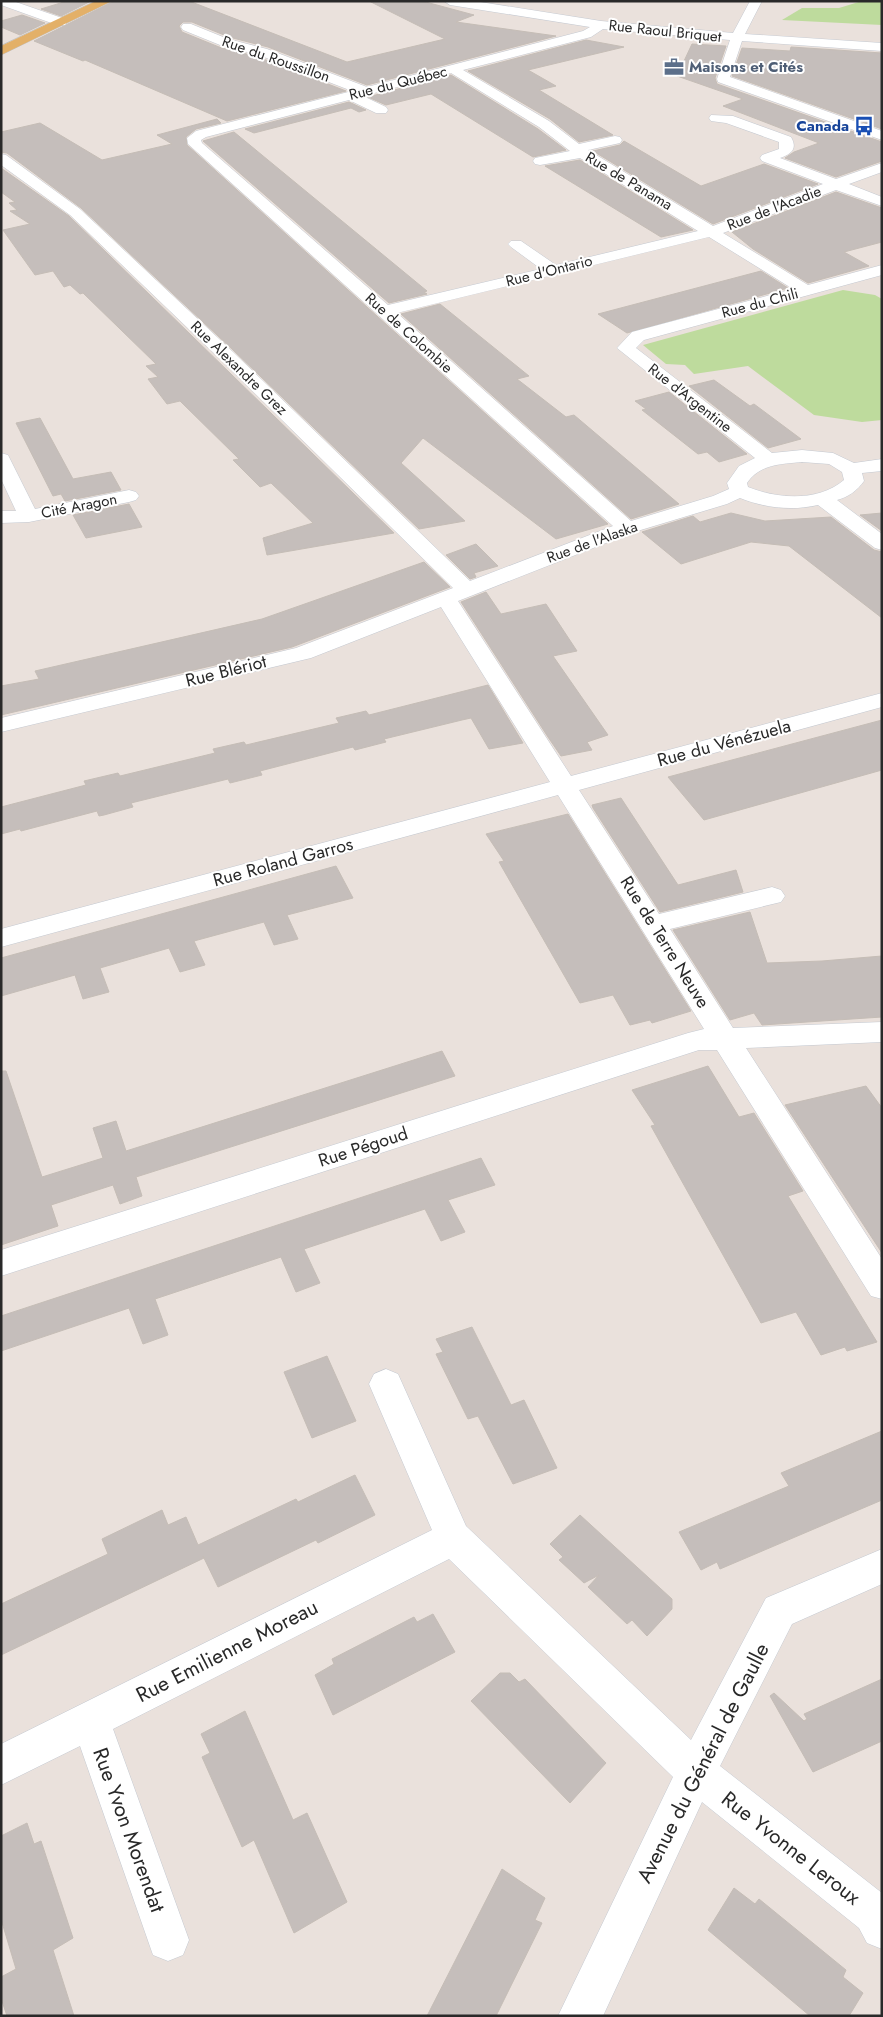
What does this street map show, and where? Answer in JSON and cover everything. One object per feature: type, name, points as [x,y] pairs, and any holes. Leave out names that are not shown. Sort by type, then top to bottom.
[{"type":"main road","points":[[1,51],[106,1]]},
{"type":"street","points":[[1,1],[61,22]]},
{"type":"street","name":"Rue Raoul Briquet","points":[[450,1],[601,25],[740,31],[754,37],[882,47]]},
{"type":"street","points":[[494,1],[613,19],[740,31]]},
{"type":"street","points":[[756,1],[740,31],[724,79],[882,136]]},
{"type":"street","points":[[726,22],[740,31]]},
{"type":"street","name":"Rue du Québec","points":[[194,138],[201,134],[588,34],[601,25]]},
{"type":"street","name":"Rue du Roussillon","points":[[187,27],[224,42],[263,52],[365,91]]},
{"type":"street","points":[[754,37],[882,40]]},
{"type":"street","name":"Rue de Panama","points":[[453,69],[544,124],[579,151],[807,291]]},
{"type":"street","points":[[739,75],[738,79],[756,89]]},
{"type":"street","points":[[350,95],[380,110]]},
{"type":"street","name":"Rue de l'Acadie","points":[[716,118],[728,119],[786,140],[786,151],[767,158],[882,202]]},
{"type":"street","name":"Rue de Colombie","points":[[194,138],[195,144],[627,528]]},
{"type":"street","points":[[540,161],[614,140]]},
{"type":"street","name":"Rue Alexandre Grez","points":[[1,158],[75,212],[467,590]]},
{"type":"street","name":"Rue de l'Acadie","points":[[712,232],[882,167]]},
{"type":"street","name":"Rue d'Ontario","points":[[385,311],[712,232]]},
{"type":"street","points":[[516,244],[553,270]]},
{"type":"street","name":"Rue du Chili","points":[[638,336],[882,270]]},
{"type":"street","points":[[856,277],[873,287]]},
{"type":"street","name":"Rue d'Argentine","points":[[638,336],[626,348],[768,459]]},
{"type":"street","points":[[851,469],[854,481],[840,494],[805,502],[765,501],[740,491],[736,483],[746,470],[768,459],[802,456],[833,459],[851,469],[882,464]]},
{"type":"street","name":"Cité Aragon","points":[[1,459],[29,516]]},
{"type":"street","name":"Rue de l'Alaska","points":[[446,599],[627,528],[720,500],[740,491]]},
{"type":"street","name":"Cité Aragon","points":[[1,518],[29,516],[129,496]]},
{"type":"street","points":[[822,498],[882,544]]},
{"type":"street","name":"Rue Blériot","points":[[1,725],[303,653],[446,599]]},
{"type":"street","name":"Rue de Terre Neuve","points":[[446,599],[882,1286]]},
{"type":"street","name":"Rue du Vénézuela","points":[[566,786],[882,700]]},
{"type":"street","name":"Rue Roland Garros","points":[[1,938],[566,786]]},
{"type":"street","points":[[654,924],[772,896]]},
{"type":"street","name":"Rue Pégoud","points":[[1,1262],[698,1040],[882,1032]]},
{"type":"street","points":[[386,1384],[453,1538],[696,1772]]},
{"type":"street","name":"Rue Emilienne Moreau","points":[[1,1765],[453,1538]]},
{"type":"street","name":"Avenue du Général de Gaulle","points":[[580,2016],[696,1772],[779,1611],[882,1566]]},
{"type":"street","name":"Rue Yvon Morendat","points":[[90,1720],[168,1940]]},
{"type":"street","name":"Rue Yvonne Leroux","points":[[696,1772],[874,1913],[882,1928]]},
{"type":"green space","points":[[862,1],[882,1],[882,25],[782,20],[802,8],[839,8]]},
{"type":"green space","points":[[843,290],[875,295],[882,299],[882,420],[862,422],[814,415],[748,366],[694,374],[685,365],[666,364],[643,345]]},
{"type":"building","points":[[67,1],[91,1],[61,16],[41,9]]},
{"type":"building","points":[[114,1],[189,1],[347,62],[445,39],[369,1],[422,1],[474,15],[456,22],[556,36],[367,85],[268,47],[229,37],[192,22],[183,22],[179,26],[182,32],[219,47],[258,57],[346,91],[227,121],[85,60],[83,61],[34,41]]},
{"type":"building","points":[[22,15],[45,23],[20,35],[1,27],[1,21]]},
{"type":"building","points":[[586,40],[624,47],[528,70],[556,86],[539,90],[613,135],[579,142],[550,119],[468,71]]},
{"type":"building","points":[[692,44],[726,46],[715,78],[717,84],[882,142],[882,161],[836,177],[785,158],[794,152],[819,143],[723,106],[743,99],[677,76]]},
{"type":"building","points":[[791,47],[882,53],[882,129],[732,76],[742,48],[790,51]]},
{"type":"building","points":[[451,75],[538,129],[566,150],[533,157],[431,94],[386,105],[368,97]]},
{"type":"building","points":[[349,102],[366,110],[359,112],[351,108],[254,133],[245,129]]},
{"type":"building","points":[[217,119],[221,123],[196,129],[186,137],[187,145],[608,524],[556,539],[423,438],[401,463],[465,521],[419,529],[233,350],[81,208],[7,153],[1,152],[1,132],[40,123],[102,160],[172,144],[157,135]]},
{"type":"building","points":[[234,132],[427,291],[424,292],[427,294],[389,303],[203,141]]},
{"type":"building","points":[[624,141],[701,186],[764,164],[818,184],[713,224],[593,151],[620,145]]},
{"type":"building","points":[[580,160],[693,230],[661,237],[545,166]]},
{"type":"building","points":[[1,168],[69,216],[394,533],[267,555],[263,538],[313,523],[271,483],[260,487],[233,460],[239,459],[180,401],[167,404],[148,379],[158,377],[146,366],[156,364],[83,293],[80,294],[70,285],[64,287],[53,271],[35,275],[3,230],[30,224],[10,211],[17,210],[9,203],[15,202],[1,192]]},
{"type":"building","points":[[836,192],[882,208],[882,242],[844,252],[869,266],[808,283],[753,249],[732,232]]},
{"type":"building","points":[[761,271],[788,288],[627,333],[598,314]]},
{"type":"building","points":[[440,304],[529,376],[517,379],[566,417],[574,415],[679,504],[631,519],[401,314]]},
{"type":"building","points":[[714,380],[750,406],[754,404],[801,439],[768,448],[689,386]]},
{"type":"building","points":[[669,392],[747,454],[719,462],[707,452],[698,454],[642,410],[646,409],[635,401]]},
{"type":"building","points":[[40,418],[73,479],[111,472],[121,490],[65,501],[61,494],[53,496],[16,423]]},
{"type":"building","points":[[129,504],[142,527],[86,538],[73,515]]},
{"type":"building","points":[[731,513],[765,521],[831,517],[874,550],[882,552],[882,618],[789,546],[751,542],[681,564],[642,532],[693,516],[700,522]]},
{"type":"building","points":[[882,513],[882,531],[860,515]]},
{"type":"building","points":[[476,544],[498,566],[474,573],[476,577],[470,579],[446,555]]},
{"type":"building","points":[[424,562],[450,587],[292,647],[1,715],[1,686],[39,679],[35,671],[262,619]]},
{"type":"building","points":[[486,592],[501,614],[546,604],[577,651],[553,656],[608,735],[587,742],[592,750],[561,756],[548,737],[461,602]]},
{"type":"building","points":[[488,685],[523,743],[489,749],[471,718],[384,739],[386,742],[355,750],[353,747],[260,771],[262,775],[230,783],[228,779],[131,803],[133,807],[104,815],[99,816],[97,811],[21,831],[20,829],[1,834],[1,807],[86,785],[84,781],[118,773],[120,776],[215,753],[213,749],[244,742],[246,745],[339,723],[336,718],[366,711],[369,715]]},
{"type":"building","points":[[882,720],[882,770],[704,820],[668,777]]},
{"type":"building","points":[[621,798],[678,885],[736,870],[743,892],[660,912],[592,805]]},
{"type":"building","points":[[568,814],[691,1011],[652,1023],[650,1020],[630,1025],[613,995],[580,1003],[499,862],[504,861],[486,834]]},
{"type":"building","points":[[336,866],[353,898],[287,915],[298,939],[274,945],[264,922],[194,941],[205,965],[180,972],[169,948],[100,968],[109,992],[83,999],[75,975],[1,996],[1,958]]},
{"type":"building","points":[[750,912],[767,963],[882,956],[882,1017],[762,1025],[754,1013],[730,1020],[673,930]]},
{"type":"building","points":[[442,1051],[455,1076],[136,1177],[142,1196],[120,1204],[113,1185],[51,1205],[58,1226],[1,1245],[1,1071],[6,1071],[42,1177],[103,1158],[93,1128],[116,1121],[126,1151]]},
{"type":"building","points":[[708,1066],[739,1117],[754,1113],[803,1191],[788,1196],[877,1342],[847,1351],[845,1347],[821,1355],[796,1312],[761,1323],[651,1126],[655,1125],[632,1090]]},
{"type":"building","points":[[866,1086],[882,1108],[882,1253],[785,1105]]},
{"type":"building","points":[[481,1158],[495,1185],[448,1200],[465,1232],[441,1241],[425,1209],[304,1249],[320,1283],[296,1292],[281,1257],[155,1299],[168,1335],[143,1344],[129,1308],[1,1351],[1,1316]]},
{"type":"building","points":[[472,1327],[511,1405],[524,1400],[557,1468],[513,1484],[478,1416],[468,1419],[436,1354],[443,1352],[436,1339]]},
{"type":"building","points":[[327,1356],[356,1421],[312,1438],[284,1372]]},
{"type":"building","points":[[882,1431],[882,1500],[720,1569],[717,1562],[701,1570],[679,1532],[789,1486],[781,1473]]},
{"type":"building","points":[[355,1475],[375,1515],[318,1543],[316,1540],[218,1587],[204,1558],[1,1655],[1,1604],[108,1554],[102,1539],[162,1510],[168,1525],[186,1517],[198,1545],[296,1499],[298,1502]]},
{"type":"building","points":[[580,1515],[672,1599],[672,1609],[647,1636],[632,1620],[627,1624],[588,1587],[599,1575],[584,1583],[559,1560],[563,1557],[550,1544]]},
{"type":"building","points":[[433,1614],[455,1652],[333,1715],[315,1675],[334,1664],[332,1659],[414,1617],[417,1622]]},
{"type":"building","points":[[500,1673],[510,1673],[519,1682],[525,1679],[606,1763],[570,1803],[471,1701]]},
{"type":"building","points":[[882,1679],[882,1741],[813,1772],[770,1696],[774,1693],[804,1721],[807,1719],[804,1714]]},
{"type":"building","points":[[245,1711],[293,1820],[307,1813],[347,1902],[294,1933],[254,1840],[242,1847],[202,1757],[210,1753],[201,1734]]},
{"type":"building","points":[[27,1823],[34,1844],[41,1841],[73,1938],[53,1950],[74,2016],[7,2016],[1,1998],[1,1977],[16,1969],[1,1919],[1,1836]]},
{"type":"building","points":[[502,1869],[545,1898],[535,1920],[542,1923],[496,2016],[427,2016]]},
{"type":"building","points":[[734,1888],[755,1904],[759,1899],[846,1970],[843,1977],[863,1993],[849,2016],[810,2016],[708,1930]]},
{"type":"place","name":"Maisons et Cités","points":[[674,67]]},
{"type":"place","name":"Canada","points":[[864,126]]}]
